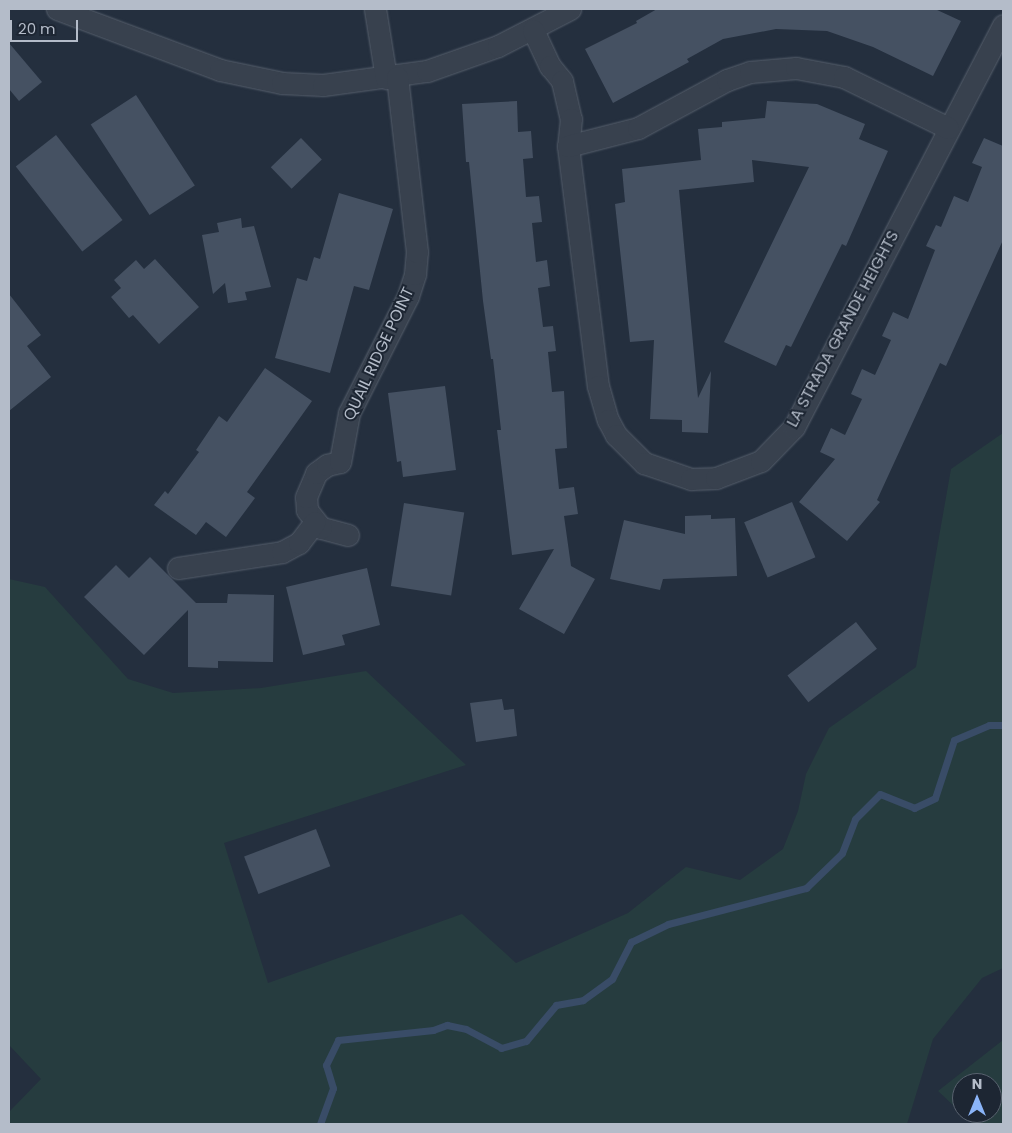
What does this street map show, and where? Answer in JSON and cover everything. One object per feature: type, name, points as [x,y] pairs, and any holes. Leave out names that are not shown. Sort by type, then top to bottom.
[{"type":"street","points":[[57,9],[189,61],[229,73],[282,83],[323,85],[391,78],[470,58],[533,30],[570,9]]},
{"type":"street","points":[[375,9],[391,78]]},
{"type":"street","name":"LA STRADA GRANDE HEIGHTS","points":[[533,30],[550,66],[548,84],[554,114],[568,146],[598,386],[608,420],[616,435],[644,463],[691,479],[716,478],[761,461],[794,427],[1003,24]]},
{"type":"street","points":[[568,146],[638,128],[727,80],[750,72],[796,68],[844,77],[948,128]]},
{"type":"street","name":"QUAIL RIDGE POINT","points":[[315,522],[307,510],[309,484],[327,466],[340,462],[349,412],[408,296],[415,274],[416,252],[391,78]]},
{"type":"street","points":[[178,568],[282,552],[299,543],[315,522],[328,532],[348,535]]},
{"type":"green space","points":[[1003,433],[1003,968],[982,978],[933,1039],[907,1124],[9,1124],[9,1112],[41,1079],[9,1045],[9,579],[45,587],[128,679],[173,693],[261,688],[366,671],[466,765],[224,843],[268,983],[462,914],[516,963],[628,913],[686,867],[740,880],[783,849],[798,811],[806,774],[829,728],[916,667],[951,469]]},
{"type":"green space","points":[[1003,1040],[1003,1124],[973,1124],[1002,1123],[1002,1073],[961,1073]]},
{"type":"green space","points":[[952,1080],[952,1104],[938,1091]]},
{"type":"building","points":[[657,9],[935,9],[961,21],[933,76],[873,47],[827,31],[776,29],[723,39],[687,59],[689,62],[613,103],[585,49],[637,23],[636,21]]},
{"type":"building","points":[[9,43],[42,82],[19,101],[9,89]]},
{"type":"building","points":[[136,95],[195,186],[150,215],[91,124]]},
{"type":"building","points":[[517,101],[518,132],[531,131],[533,158],[523,159],[526,197],[539,196],[542,222],[532,223],[536,262],[547,260],[550,286],[538,288],[543,327],[553,326],[556,351],[548,352],[552,392],[564,391],[567,448],[555,449],[559,489],[574,487],[578,514],[564,516],[571,566],[595,579],[564,634],[519,609],[554,549],[512,555],[497,430],[501,430],[493,359],[491,359],[483,301],[469,162],[466,162],[462,104]]},
{"type":"building","points":[[767,101],[817,104],[865,124],[859,139],[888,151],[846,246],[842,244],[791,347],[786,345],[776,366],[724,342],[809,167],[752,160],[754,182],[679,190],[698,398],[711,371],[708,433],[682,432],[682,420],[650,419],[654,340],[630,342],[615,204],[625,202],[622,169],[701,160],[698,129],[722,127],[722,122],[765,118]]},
{"type":"building","points":[[56,135],[122,220],[82,252],[16,166]]},
{"type":"building","points":[[301,138],[322,160],[292,189],[271,167]]},
{"type":"building","points":[[984,138],[1003,146],[1003,240],[946,366],[940,363],[877,500],[880,502],[847,541],[799,502],[835,459],[820,452],[831,428],[845,435],[862,399],[851,394],[862,369],[875,375],[891,340],[882,336],[893,312],[908,319],[935,250],[926,246],[936,225],[941,227],[954,196],[968,202],[982,167],[972,163]]},
{"type":"building","points":[[339,193],[393,209],[369,290],[354,286],[330,373],[275,358],[297,278],[307,281],[314,257],[320,259]]},
{"type":"building","points":[[241,218],[242,228],[254,226],[271,287],[245,292],[247,300],[228,303],[225,283],[213,294],[202,235],[219,232],[217,223]]},
{"type":"building","points":[[155,259],[199,307],[159,344],[133,315],[129,318],[111,297],[121,288],[114,280],[136,260],[144,269]]},
{"type":"building","points":[[9,294],[41,335],[27,346],[51,377],[9,411]]},
{"type":"building","points":[[265,368],[312,401],[247,492],[255,498],[226,537],[206,522],[196,535],[154,505],[165,491],[168,494],[199,452],[196,450],[219,416],[227,422]]},
{"type":"building","points":[[445,386],[456,470],[403,477],[401,461],[397,462],[388,393]]},
{"type":"building","points":[[792,502],[815,557],[768,578],[744,522]]},
{"type":"building","points":[[404,503],[464,513],[451,596],[391,586]]},
{"type":"building","points":[[711,515],[711,519],[735,518],[737,576],[663,579],[660,590],[610,579],[624,520],[685,534],[685,516]]},
{"type":"building","points":[[150,557],[196,603],[227,603],[228,594],[274,595],[273,662],[218,661],[218,668],[188,667],[188,610],[144,655],[84,597],[116,565],[129,578]]},
{"type":"building","points":[[367,568],[380,625],[342,635],[345,645],[303,655],[286,587]]},
{"type":"building","points":[[856,622],[877,649],[808,702],[787,676]]},
{"type":"building","points":[[502,699],[504,710],[514,709],[517,736],[476,742],[470,703]]},
{"type":"building","points":[[316,829],[330,866],[258,894],[244,857]]},
{"type":"waterway","points":[[320,1124],[333,1088],[326,1065],[338,1040],[433,1030],[447,1025],[466,1029],[501,1048],[526,1041],[556,1005],[583,1000],[612,979],[631,942],[668,924],[806,888],[842,853],[855,819],[880,794],[914,808],[935,798],[954,740],[989,725],[1003,725]]}]
